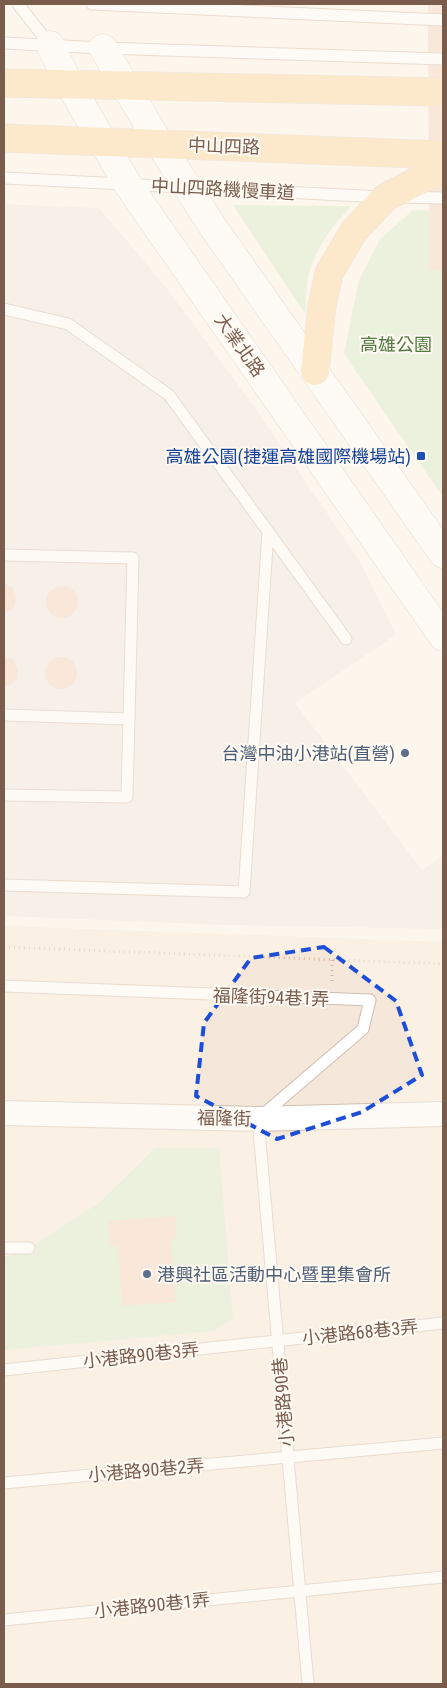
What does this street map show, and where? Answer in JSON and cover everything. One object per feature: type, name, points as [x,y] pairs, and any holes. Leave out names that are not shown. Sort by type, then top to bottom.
[{"type":"main road","points":[[4,83],[443,92]]},
{"type":"main road","name":"中山四路","points":[[4,138],[443,155]]},
{"type":"main road","points":[[315,371],[322,306],[329,273],[354,230],[386,197],[443,168]]},
{"type":"street","name":"大業北路","points":[[50,46],[70,85],[128,185],[443,637]]},
{"type":"street","points":[[103,48],[159,143],[213,227],[443,554]]},
{"type":"street","name":"福隆街","points":[[4,1112],[258,1119],[443,1114]]},
{"type":"lane","points":[[18,4],[50,46]]},
{"type":"lane","points":[[92,4],[443,20]]},
{"type":"lane","points":[[4,43],[443,59]]},
{"type":"lane","name":"中山四路機慢車道","points":[[4,178],[187,188],[443,198]]},
{"type":"lane","points":[[4,309],[68,324],[169,395],[346,639]]},
{"type":"lane","points":[[4,885],[244,892],[268,531]]},
{"type":"lane","points":[[4,555],[133,558],[127,797],[4,795]]},
{"type":"lane","points":[[4,715],[129,719]]},
{"type":"lane","name":"福隆街94巷1弄","points":[[4,986],[370,1000],[363,1029],[258,1119]]},
{"type":"lane","name":"小港路90巷","points":[[258,1119],[308,1684]]},
{"type":"lane","points":[[4,1248],[29,1248]]},
{"type":"lane","name":"小港路68巷3弄","points":[[277,1341],[443,1323]]},
{"type":"lane","name":"小港路90巷3弄","points":[[4,1370],[277,1341]]},
{"type":"lane","name":"小港路90巷2弄","points":[[4,1483],[443,1443]]},
{"type":"lane","name":"小港路90巷1弄","points":[[4,1620],[443,1577]]},
{"type":"path","points":[[4,947],[443,964]]},
{"type":"highlighted area","points":[[324,947],[396,1001],[422,1075],[362,1112],[277,1139],[196,1096],[204,1023],[251,958]]},
{"type":"shaded area","points":[[4,204],[99,208],[165,286],[251,402],[359,560],[396,635],[295,703],[422,870],[443,855],[443,929],[223,925],[4,916]]},
{"type":"shaded area","points":[[4,926],[443,942],[443,1684],[4,1684]]},
{"type":"green space","points":[[233,205],[351,206],[323,241],[313,261],[307,283],[305,314]]},
{"type":"green space","name":"高雄公園","points":[[413,210],[443,211],[443,497],[344,354],[359,280],[380,239]]},
{"type":"green space","points":[[155,1148],[219,1148],[233,1318],[214,1331],[4,1350],[4,1258],[29,1248],[99,1203]]},
{"type":"building","points":[[428,4],[443,4],[443,271],[429,270]]},
{"type":"building","points":[[4,583],[12,587],[16,596],[15,606],[4,613]]},
{"type":"building","points":[[62,586],[73,591],[78,602],[73,613],[62,618],[51,613],[46,602],[51,591]]},
{"type":"building","points":[[4,656],[14,660],[18,669],[17,679],[9,686],[4,687]]},
{"type":"building","points":[[61,657],[72,662],[77,673],[72,684],[61,689],[50,684],[45,673],[50,662]]},
{"type":"building","name":"港興社區活動中心暨里集會所","points":[[176,1216],[177,1239],[171,1239],[176,1302],[122,1306],[118,1246],[110,1246],[108,1221]]},
{"type":"place","name":"高雄公園(捷運高雄國際機場站)","points":[[421,456]]},
{"type":"place","name":"台灣中油小港站(直營)","points":[[405,753]]},
{"type":"place","name":"港興社區活動中心暨里集會所","points":[[147,1274]]}]
